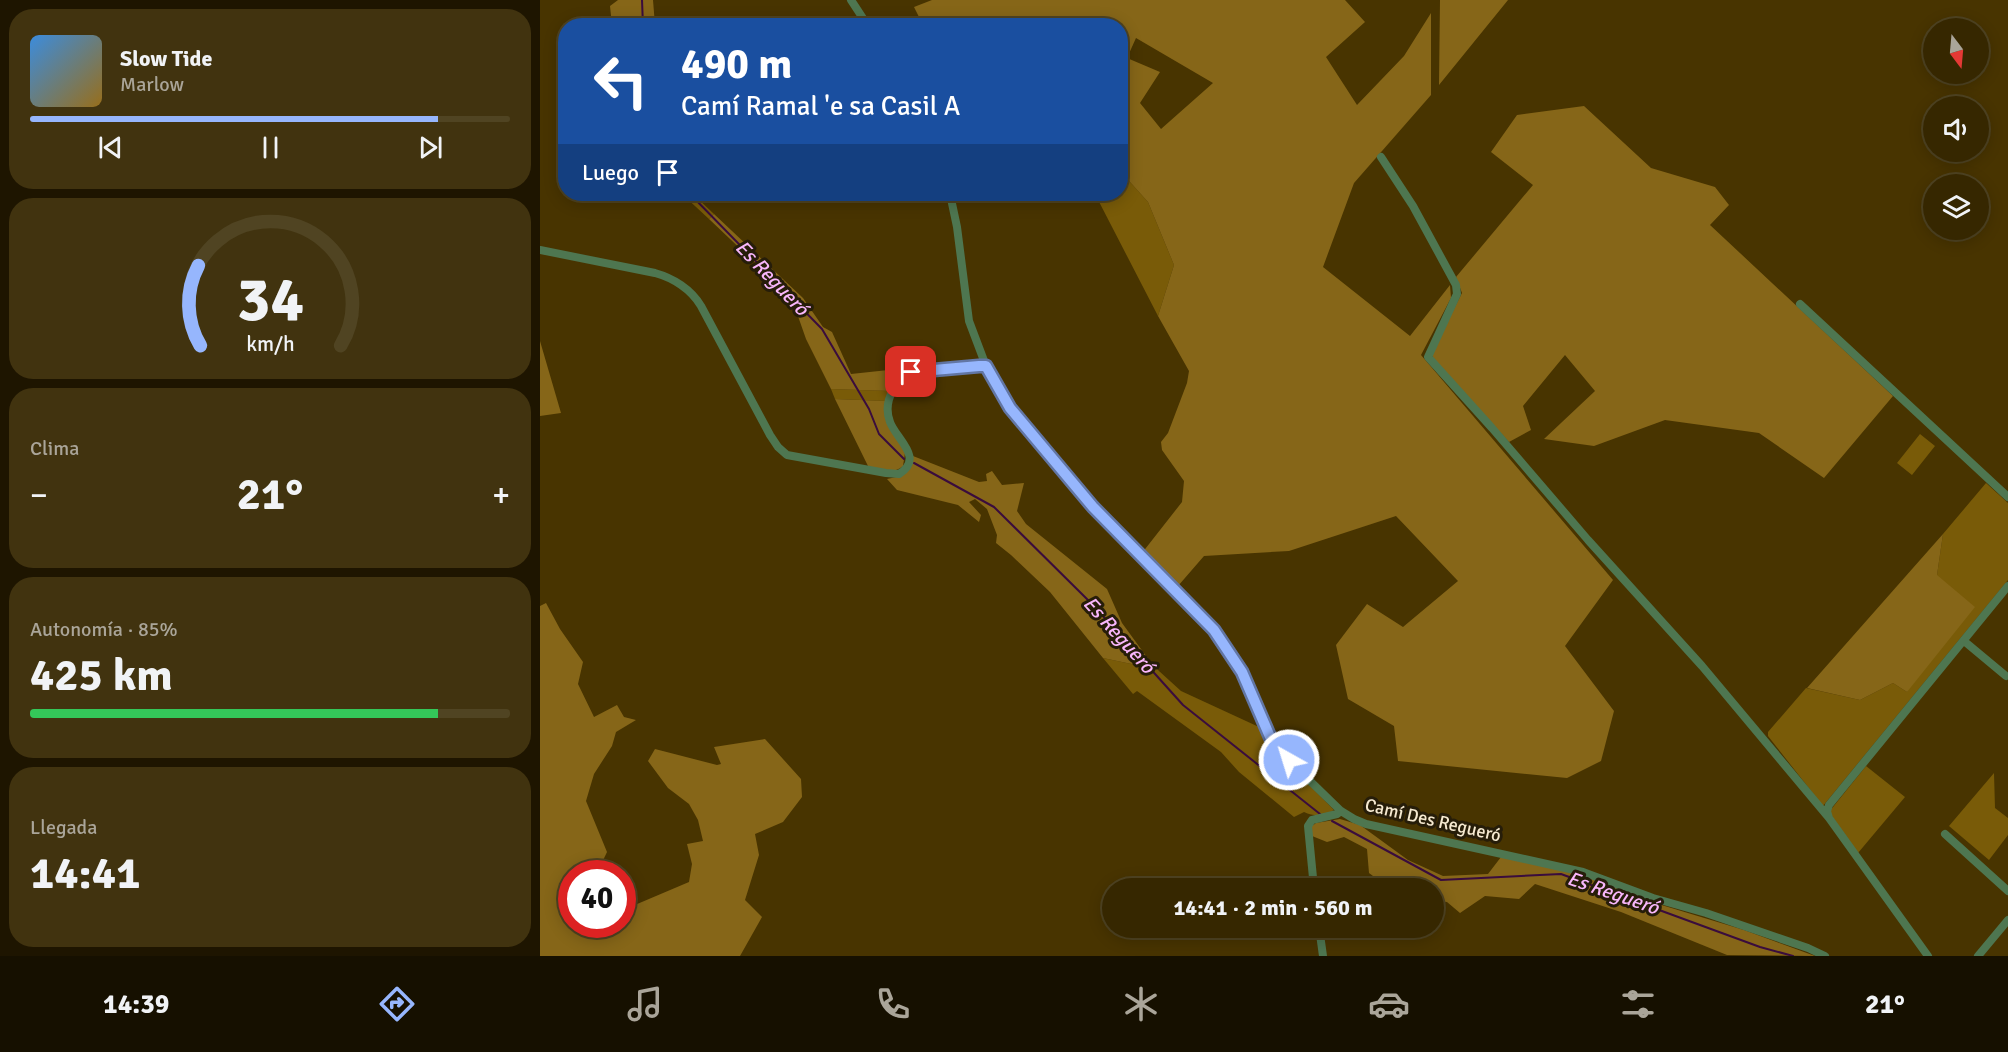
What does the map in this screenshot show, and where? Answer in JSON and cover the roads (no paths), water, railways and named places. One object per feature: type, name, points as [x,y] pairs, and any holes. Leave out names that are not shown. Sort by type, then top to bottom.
[{"type":"street","points":[[851,0],[863,18]]},
{"type":"street","points":[[1382,157],[1413,206],[1456,285],[1457,294],[1428,357],[1702,666],[1829,818],[1928,956]]},
{"type":"street","name":"Camí Des Regueró","points":[[951,201],[969,321],[986,366],[1010,408],[1093,507],[1214,630],[1242,672],[1274,746],[1341,811],[1366,824],[1583,872],[1653,898],[1706,913],[1808,948],[1825,956]]},
{"type":"street","points":[[540,250],[655,273],[671,279],[688,290],[701,306],[770,435],[787,455],[899,474],[906,468],[909,458],[906,445],[888,417],[890,396],[898,382],[907,374],[917,370],[986,366]]},
{"type":"street","points":[[1800,304],[2008,497]]},
{"type":"street","points":[[1829,818],[1827,812],[1829,805],[2008,586]]},
{"type":"street","points":[[1965,641],[2006,676]]},
{"type":"street","points":[[1313,878],[1308,826],[1312,820],[1331,816],[1341,811]]},
{"type":"street","points":[[1945,834],[2008,891]]},
{"type":"street","points":[[1978,956],[2008,920]]},
{"type":"street","points":[[1321,938],[1323,956]]},
{"type":"waterway","name":"Es Regueró","points":[[642,0],[643,18]]},
{"type":"waterway","name":"Es Regueró","points":[[697,201],[822,329],[869,409],[879,434],[904,459]]},
{"type":"waterway","name":"Es Regueró","points":[[914,463],[994,507],[1093,605],[1183,705],[1320,814]]},
{"type":"waterway","name":"Es Regueró","points":[[1332,821],[1441,880],[1561,874],[1760,947],[1793,956]]}]
